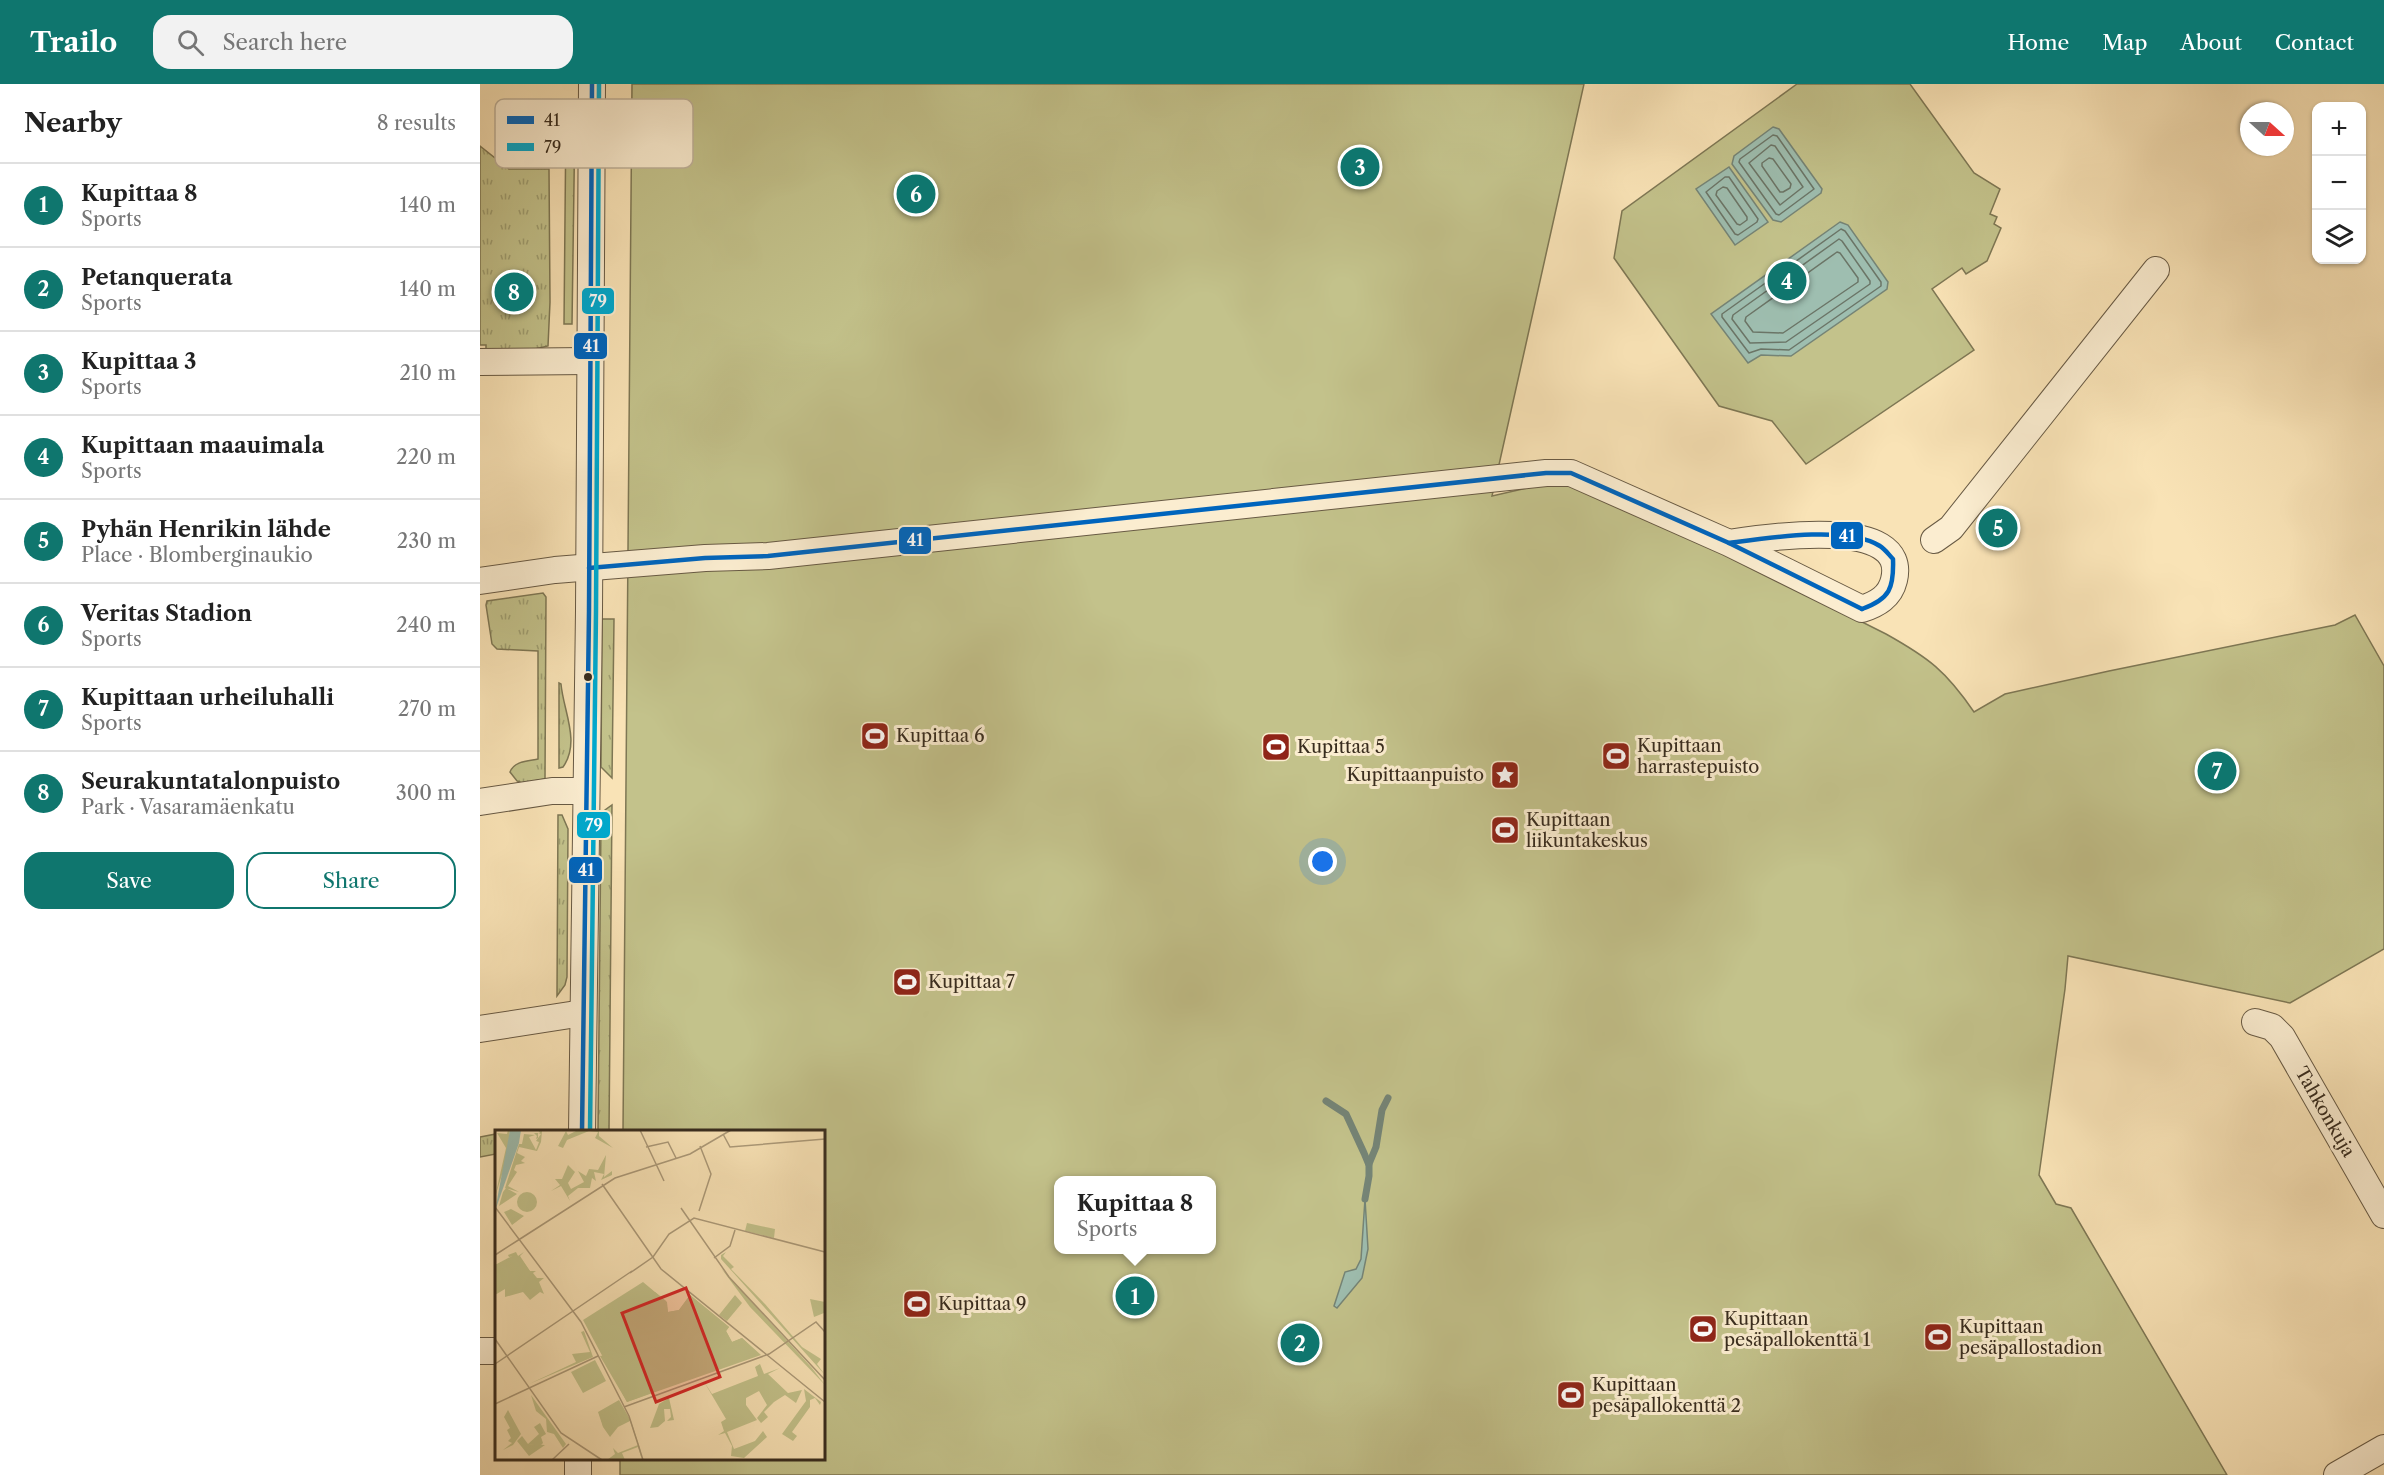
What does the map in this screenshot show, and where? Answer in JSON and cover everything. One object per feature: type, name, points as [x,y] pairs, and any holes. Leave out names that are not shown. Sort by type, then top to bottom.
[{"type":"street","points":[[592,84],[592,99]]},
{"type":"street","points":[[582,1130],[591,168]]},
{"type":"street","points":[[1934,540],[1958,520],[2156,270]]},
{"type":"street","points":[[480,362],[589,361]]},
{"type":"street","points":[[480,581],[555,570],[705,558],[768,556],[1546,473],[1571,473],[1729,543],[1862,609],[1879,603],[1894,582],[1896,565],[1889,552],[1862,539],[1835,534],[1784,535],[1729,543]]},
{"type":"street","points":[[480,802],[552,791],[585,791]]},
{"type":"street","points":[[480,1029],[583,1013]]},
{"type":"street","name":"Tahkonkuja","points":[[2255,1022],[2272,1028],[2282,1037],[2384,1215]]},
{"type":"street","points":[[2337,1475],[2384,1448]]},
{"type":"green space","name":"Kupittaan liikuntakeskus","points":[[632,84],[1584,84],[1492,496],[1557,481],[1673,527],[1901,643],[1936,667],[1974,712],[2005,694],[2335,625],[2355,615],[2384,666],[2384,949],[2290,1003],[2068,956],[2039,1175],[2056,1204],[2071,1208],[2227,1475],[620,1475],[620,1460],[825,1460],[825,1130],[623,1130],[631,168],[693,168],[693,99],[632,99]]},
{"type":"green space","points":[[1797,84],[1910,84],[1974,173],[2000,189],[1990,214],[1997,217],[1994,224],[2001,228],[1987,261],[1966,274],[1962,268],[1932,289],[1974,350],[1806,464],[1772,421],[1719,406],[1614,258],[1622,211]]},
{"type":"green space","points":[[480,146],[495,158],[495,168],[549,169],[550,302],[548,346],[521,352],[486,353],[486,345],[480,345]]},
{"type":"green space","points":[[565,168],[574,168],[572,324],[564,324]]},
{"type":"green space","points":[[543,593],[546,597],[545,779],[522,783],[517,781],[510,772],[518,764],[538,759],[538,651],[497,649],[492,644],[486,605],[487,601]]},
{"type":"green space","points":[[602,619],[614,619],[612,778],[601,767]]},
{"type":"green space","points":[[559,683],[570,726],[571,747],[563,767],[559,768]]},
{"type":"green space","points":[[612,805],[609,1130],[598,1130],[601,821],[605,810]]},
{"type":"green space","points":[[558,815],[562,815],[568,829],[567,977],[565,985],[557,996]]},
{"type":"green space","points":[[495,1134],[495,1154],[480,1157],[480,1137]]},
{"type":"water","points":[[1773,127],[1779,129],[1822,189],[1821,193],[1781,222],[1773,220],[1732,164],[1734,156]]},
{"type":"water","points":[[1729,167],[1768,222],[1735,245],[1696,189]]},
{"type":"water","points":[[1840,222],[1848,225],[1888,282],[1887,289],[1791,356],[1761,355],[1748,363],[1711,314]]},
{"type":"water","points":[[1365,1199],[1368,1249],[1362,1278],[1337,1308],[1334,1306],[1345,1272],[1356,1269],[1361,1259]]},
{"type":"waterway","points":[[1369,1164],[1376,1147],[1382,1110],[1388,1098]]},
{"type":"waterway","points":[[1326,1101],[1346,1114],[1369,1165],[1365,1199]]},
{"type":"transit line","name":"41","points":[[592,84],[592,99]]},
{"type":"transit line","name":"79","points":[[599,84],[599,99]]},
{"type":"transit line","name":"41","points":[[582,1130],[589,611],[592,168]]},
{"type":"transit line","name":"79","points":[[590,1130],[599,168]]},
{"type":"transit line","name":"41","points":[[589,568],[705,558],[768,556],[1546,473],[1571,473],[1729,543],[1862,609]]},
{"type":"transit line","name":"41","points":[[1729,543],[1785,536],[1828,535],[1848,536],[1880,546],[1893,559],[1893,578],[1884,596],[1862,609]]},
{"type":"place","name":"Kupittaa 3","points":[[1360,167]]},
{"type":"place","name":"Veritas Stadion","points":[[916,194]]},
{"type":"place","name":"Kupittaan maauimala","points":[[1787,281]]},
{"type":"place","name":"Seurakuntatalonpuisto","points":[[514,292]]},
{"type":"place","name":"Pyhän Henrikin lähde","points":[[1998,528]]},
{"type":"place","name":"Kupittaa 6","points":[[875,736]]},
{"type":"place","name":"Kupittaa 5","points":[[1276,747]]},
{"type":"place","name":"Kupittaan harrastepuisto","points":[[1616,756]]},
{"type":"place","name":"Kupittaan urheiluhalli","points":[[2217,771]]},
{"type":"place","name":"Kupittaanpuisto","points":[[1505,775]]},
{"type":"place","name":"Kupittaan liikuntakeskus","points":[[1505,830]]},
{"type":"place","name":"Kupittaa 7","points":[[907,982]]},
{"type":"place","name":"Kupittaa 8","points":[[1135,1296]]},
{"type":"place","name":"Kupittaa 9","points":[[917,1304]]},
{"type":"place","name":"Kupittaan pesäpallokenttä 1","points":[[1703,1329]]},
{"type":"place","name":"Kupittaan pesäpallostadion","points":[[1938,1337]]},
{"type":"place","name":"Petanquerata","points":[[1300,1343]]},
{"type":"place","name":"Kupittaan pesäpallokenttä 2","points":[[1571,1395]]}]
